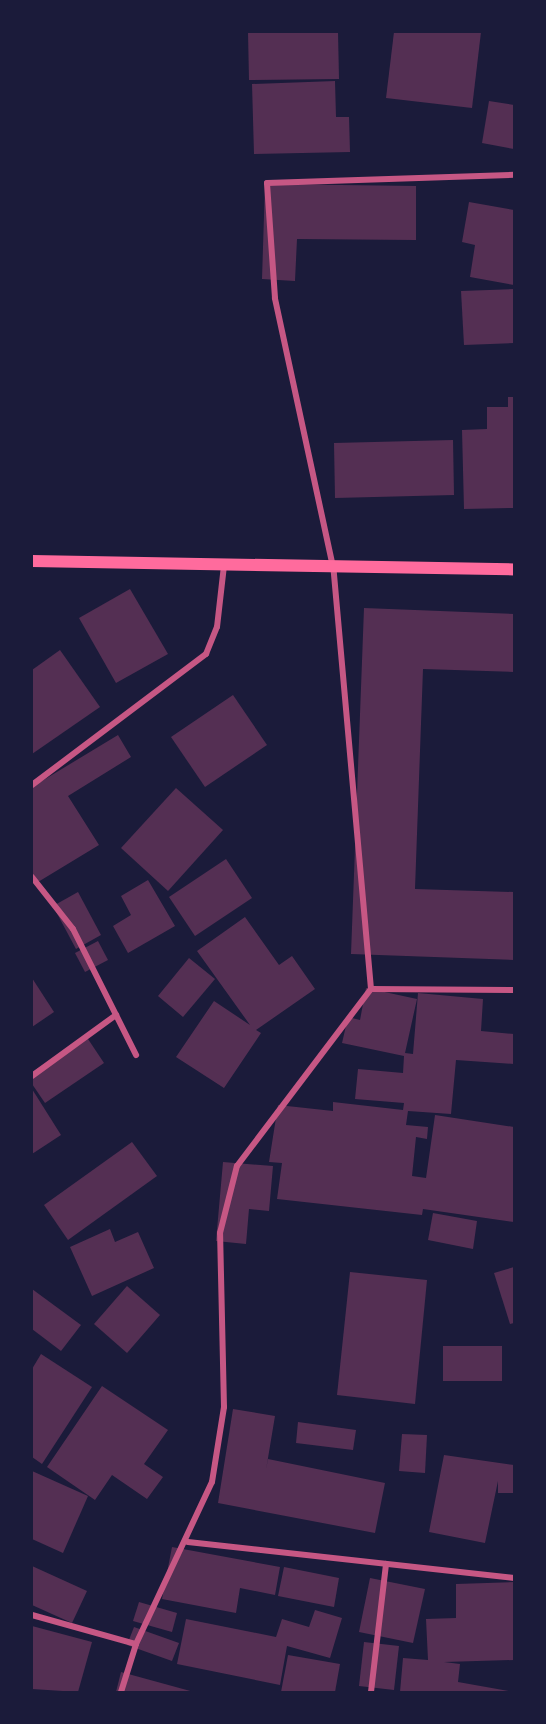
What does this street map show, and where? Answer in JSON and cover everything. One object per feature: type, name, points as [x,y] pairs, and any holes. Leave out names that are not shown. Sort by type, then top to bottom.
[{"type":"main road","points":[[32,561],[224,566],[514,569]]},
{"type":"street","points":[[121,1692],[136,1644],[188,1542],[212,1482],[224,1407],[220,1233],[237,1167],[371,989],[333,567],[275,298],[267,183],[514,175]]},
{"type":"street","points":[[32,785],[206,654],[218,627],[224,566]]},
{"type":"street","points":[[32,877],[74,929],[136,1055]]},
{"type":"street","points":[[371,989],[514,990]]},
{"type":"street","points":[[32,1076],[116,1015]]},
{"type":"street","points":[[188,1542],[514,1578]]},
{"type":"street","points":[[371,1692],[386,1564]]},
{"type":"street","points":[[32,1615],[136,1644]]},
{"type":"building","points":[[248,32],[338,32],[339,79],[249,80]]},
{"type":"building","points":[[394,32],[481,32],[472,108],[386,98]]},
{"type":"building","points":[[335,81],[336,117],[349,117],[350,152],[254,154],[252,84]]},
{"type":"building","points":[[489,101],[514,105],[514,149],[482,143]]},
{"type":"building","points":[[265,184],[416,186],[416,240],[297,239],[295,281],[262,279]]},
{"type":"building","points":[[469,202],[514,210],[514,285],[470,277],[475,245],[462,242]]},
{"type":"building","points":[[514,289],[514,343],[464,345],[461,291]]},
{"type":"building","points":[[508,397],[514,397],[514,508],[464,509],[462,430],[487,429],[487,407],[508,407]]},
{"type":"building","points":[[453,440],[454,495],[335,498],[334,443]]},
{"type":"building","points":[[130,589],[168,654],[116,683],[79,618]]},
{"type":"building","points":[[364,608],[514,614],[514,672],[423,669],[415,889],[514,892],[514,960],[351,954]]},
{"type":"building","points":[[60,650],[100,707],[32,754],[32,670]]},
{"type":"building","points":[[233,695],[267,745],[205,787],[171,737]]},
{"type":"building","points":[[118,735],[131,757],[68,796],[99,845],[38,882],[32,872],[32,787]]},
{"type":"building","points":[[176,788],[223,830],[168,891],[121,848]]},
{"type":"building","points":[[226,859],[252,898],[195,936],[169,897]]},
{"type":"building","points":[[148,880],[175,926],[128,953],[113,926],[131,915],[121,896]]},
{"type":"building","points":[[78,892],[101,935],[76,949],[53,906]]},
{"type":"building","points":[[245,917],[279,965],[292,956],[315,989],[256,1030],[261,1033],[224,1088],[176,1057],[214,1001],[250,1025],[197,951]]},
{"type":"building","points":[[98,941],[108,960],[85,972],[75,953]]},
{"type":"building","points":[[189,958],[215,979],[183,1017],[158,996]]},
{"type":"building","points":[[32,978],[54,1012],[32,1027]]},
{"type":"building","points":[[366,988],[417,999],[405,1053],[413,1054],[418,993],[483,999],[481,1031],[514,1034],[514,1064],[456,1060],[451,1114],[408,1111],[406,1125],[428,1127],[427,1139],[416,1137],[412,1176],[426,1178],[435,1115],[514,1127],[514,1222],[423,1209],[422,1215],[277,1199],[282,1163],[269,1162],[278,1105],[333,1111],[333,1102],[403,1110],[404,1103],[355,1099],[358,1069],[403,1073],[404,1056],[342,1043],[348,1017],[360,1020]]},
{"type":"building","points":[[86,1036],[104,1063],[45,1103],[32,1084],[32,1072]]},
{"type":"building","points":[[32,1089],[61,1135],[32,1154]]},
{"type":"building","points":[[132,1142],[157,1176],[68,1240],[44,1205]]},
{"type":"building","points":[[223,1162],[273,1166],[269,1211],[249,1209],[246,1244],[216,1241]]},
{"type":"building","points":[[433,1213],[477,1221],[473,1249],[428,1240]]},
{"type":"building","points":[[110,1229],[115,1242],[138,1232],[154,1268],[92,1296],[70,1247]]},
{"type":"building","points":[[514,1267],[514,1323],[510,1324],[494,1273]]},
{"type":"building","points":[[350,1272],[427,1280],[415,1404],[337,1395]]},
{"type":"building","points":[[127,1286],[160,1315],[127,1353],[94,1324]]},
{"type":"building","points":[[32,1289],[81,1325],[61,1351],[32,1329]]},
{"type":"building","points":[[443,1346],[502,1346],[502,1381],[443,1381]]},
{"type":"building","points":[[41,1354],[92,1387],[42,1464],[32,1457],[32,1369]]},
{"type":"building","points":[[102,1386],[168,1430],[144,1464],[163,1477],[147,1499],[112,1475],[95,1500],[47,1467]]},
{"type":"building","points":[[233,1409],[275,1416],[266,1470],[268,1459],[385,1483],[375,1533],[218,1503]]},
{"type":"building","points":[[298,1422],[356,1430],[353,1450],[296,1443]]},
{"type":"building","points":[[402,1434],[427,1435],[425,1473],[399,1471]]},
{"type":"building","points":[[444,1455],[514,1465],[514,1493],[498,1493],[498,1481],[485,1543],[429,1532]]},
{"type":"building","points":[[32,1471],[88,1496],[63,1553],[32,1539]]},
{"type":"building","points":[[172,1547],[280,1567],[275,1595],[240,1588],[236,1613],[162,1599]]},
{"type":"building","points":[[32,1566],[87,1591],[72,1623],[32,1605]]},
{"type":"building","points":[[284,1567],[339,1578],[334,1607],[278,1596]]},
{"type":"building","points":[[370,1578],[425,1589],[413,1643],[359,1632]]},
{"type":"building","points":[[514,1582],[514,1660],[444,1662],[460,1664],[458,1682],[514,1692],[400,1692],[403,1658],[428,1660],[426,1619],[456,1618],[456,1584]]},
{"type":"building","points":[[139,1602],[177,1613],[172,1632],[133,1621]]},
{"type":"building","points":[[315,1610],[342,1618],[330,1658],[287,1646],[280,1685],[177,1664],[186,1619],[276,1637],[282,1619],[309,1627]]},
{"type":"building","points":[[32,1626],[92,1642],[78,1692],[32,1689]]},
{"type":"building","points":[[134,1627],[179,1643],[172,1661],[127,1645]]},
{"type":"building","points":[[364,1642],[399,1646],[394,1690],[359,1686]]},
{"type":"building","points":[[288,1655],[340,1664],[335,1692],[281,1692]]},
{"type":"building","points":[[121,1672],[194,1692],[116,1692]]}]
